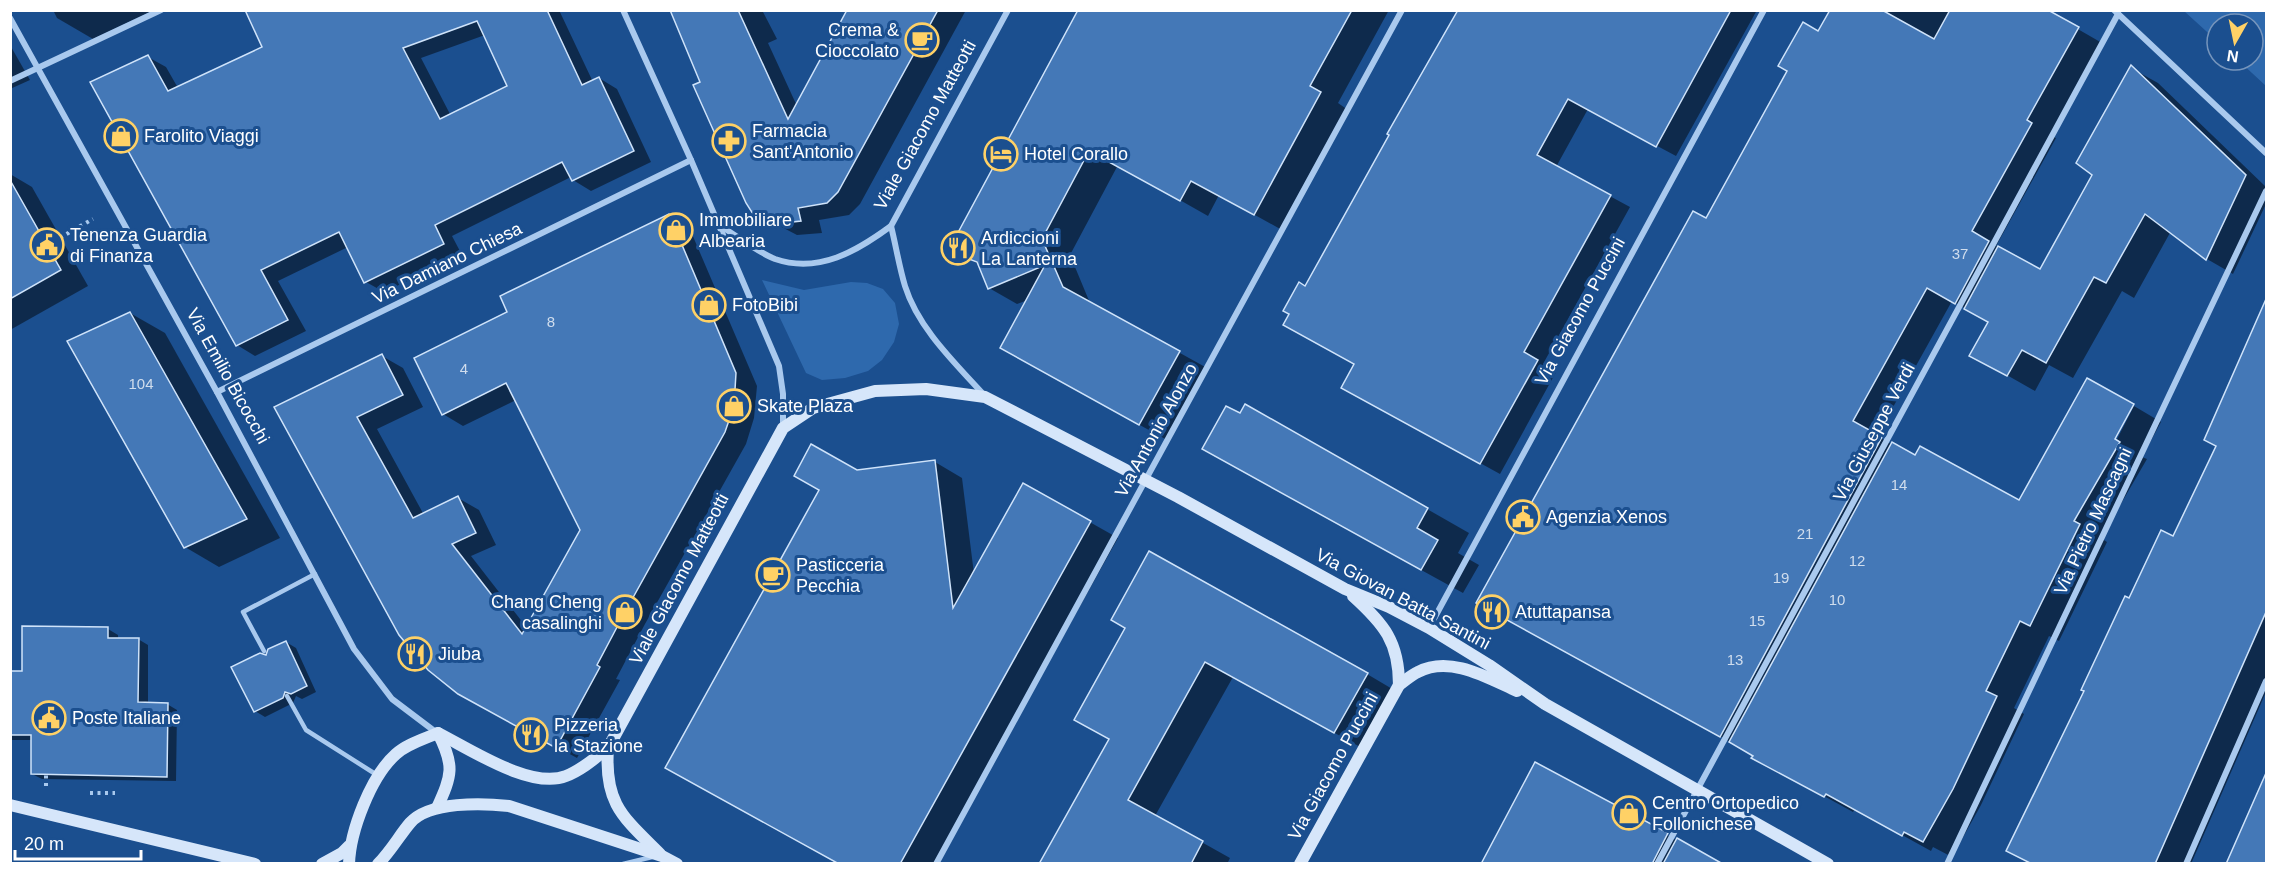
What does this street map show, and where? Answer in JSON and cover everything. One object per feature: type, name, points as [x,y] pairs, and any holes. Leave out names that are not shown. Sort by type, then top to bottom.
[{"type":"street","points":[[10,81],[161,10]]},
{"type":"street","points":[[623,10],[691,160],[778,366],[783,394],[783,428]]},
{"type":"street","name":"Viale Giacomo Matteotti","points":[[891,226],[1008,10]]},
{"type":"street","name":"Via Antonio Alonzo","points":[[936,864],[1402,10]]},
{"type":"street","name":"Via Giacomo Puccini","points":[[1429,628],[1764,10]]},
{"type":"street","points":[[2116,12],[2266,153]]},
{"type":"street","name":"Via Giuseppe Verdi","points":[[1657,864],[2116,12]]},
{"type":"street","name":"Via Emilio Bicocchi","points":[[10,18],[217,392],[354,649],[384,690],[402,707],[438,733]]},
{"type":"street","name":"Via Damiano Chiesa","points":[[217,392],[691,160]]},
{"type":"street","name":"Via Pietro Mascagni","points":[[1947,864],[2266,191]]},
{"type":"street","points":[[718,224],[775,259],[805,264],[836,259],[864,246],[891,226],[905,287],[920,319],[948,356],[985,397]]},
{"type":"street","name":"Via Giovan Batta Santini","points":[[783,428],[813,408],[875,391],[926,389],[985,397],[1145,480],[1345,589],[1389,607],[1429,628],[1489,665],[1545,704],[1828,864]]},
{"type":"street","name":"Viale Giacomo Matteotti","points":[[608,748],[783,428]]},
{"type":"street","points":[[1345,589],[1371,612],[1394,647],[1399,663],[1399,685]]},
{"type":"street","points":[[1399,685],[1419,671],[1452,667],[1472,670],[1545,704]]},
{"type":"street","points":[[2186,864],[2266,681]]},
{"type":"street","name":"Via Giacomo Puccini","points":[[1300,864],[1399,685]]},
{"type":"street","points":[[349,864],[349,846],[364,802],[395,754],[414,743],[438,733],[520,774],[548,780],[565,777],[608,748]]},
{"type":"street","points":[[437,808],[446,788],[451,766],[438,733]]},
{"type":"street","points":[[608,748],[608,784],[618,808],[662,856]]},
{"type":"street","points":[[378,864],[420,814],[437,808],[489,804],[509,806],[662,856],[677,864]]},
{"type":"street","points":[[10,806],[255,864]]},
{"type":"street","points":[[322,864],[342,853],[349,846]]},
{"type":"lane","points":[[264,651],[243,612],[315,574]]},
{"type":"lane","points":[[288,696],[306,730],[379,776]]},
{"type":"lane","points":[[622,864],[662,856]]},
{"type":"path","points":[[47,245],[115,208]]},
{"type":"shaded area","points":[[2184,11],[2266,11],[2266,86],[2251,72],[2265,72],[2265,12],[2205,12],[2205,30]]},
{"type":"shaded area","points":[[762,280],[804,290],[851,282],[867,283],[883,289],[895,303],[899,324],[894,342],[882,360],[868,371],[845,378],[822,380],[806,373]]},
{"type":"building","points":[[245,10],[547,10],[582,85],[599,77],[634,151],[572,181],[562,162],[435,225],[444,244],[364,283],[339,232],[261,270],[288,320],[236,346],[90,82],[148,55],[168,91],[262,47]],"holes":[[[477,21],[507,86],[440,119],[403,48]]]},
{"type":"building","points":[[670,10],[738,10],[788,119],[847,10],[938,10],[838,192],[827,203],[798,208],[801,221],[774,224],[753,214],[746,203],[693,85],[700,82]]},
{"type":"building","points":[[1078,10],[1352,10],[1310,86],[1321,92],[1254,215],[1191,181],[1180,201],[1089,151],[1042,239],[1063,287],[1180,351],[1139,425],[1000,348],[1045,265],[988,289],[977,262],[961,256],[954,240]]},
{"type":"building","points":[[1458,10],[1731,10],[1656,147],[1568,99],[1537,155],[1611,195],[1524,352],[1538,360],[1480,464],[1341,388],[1354,364],[1283,325],[1289,314],[1283,311],[1299,282],[1305,286],[1389,135],[1387,134]]},
{"type":"building","points":[[1830,10],[1882,10],[1934,39],[1950,10],[2048,10],[2079,27],[2027,120],[2032,123],[1972,231],[1989,241],[1955,304],[1927,288],[1853,421],[1882,437],[1720,737],[1476,603],[1693,211],[1706,218],[1787,71],[1778,66],[1803,22],[1818,31]]},
{"type":"building","points":[[2131,65],[2246,175],[2206,260],[2145,214],[2106,283],[2094,277],[2046,363],[2022,350],[2007,376],[1969,356],[1988,322],[1964,309],[1998,246],[2040,269],[2092,175],[2076,163]]},
{"type":"building","points":[[10,180],[61,270],[10,299]]},
{"type":"building","points":[[669,214],[736,373],[734,406],[725,432],[625,612],[597,665],[600,667],[556,748],[458,694],[428,670],[399,635],[274,407],[382,354],[403,395],[357,417],[413,518],[458,496],[476,533],[452,544],[522,634],[580,530],[506,383],[442,415],[414,358],[507,312],[500,296]]},
{"type":"building","points":[[2266,299],[2266,612],[2155,864],[2032,864],[2006,851],[2084,691],[2081,690],[2125,596],[2129,598],[2161,530],[2173,536],[2216,446],[2204,440]]},
{"type":"building","points":[[130,312],[247,519],[184,548],[67,341]]},
{"type":"building","points":[[2087,378],[2134,404],[2115,439],[2120,442],[2074,521],[2080,524],[2030,626],[2020,621],[1986,691],[1997,696],[1953,789],[1923,842],[1904,832],[1902,836],[1826,794],[1824,797],[1751,758],[1753,756],[1729,742],[1892,442],[1915,455],[1920,446],[2019,500]]},
{"type":"building","points":[[1245,404],[1428,508],[1417,528],[1438,540],[1421,570],[1202,449],[1226,406],[1240,413]]},
{"type":"building","points":[[811,444],[857,470],[935,460],[953,608],[1023,483],[1091,521],[900,864],[839,864],[665,768],[819,490],[794,476]]},
{"type":"building","points":[[1149,551],[1368,673],[1334,733],[1205,662],[1128,800],[1203,841],[1191,864],[1039,864],[1109,739],[1074,720],[1125,628],[1111,620]]},
{"type":"building","points":[[22,626],[108,627],[108,638],[139,638],[138,702],[168,703],[167,777],[31,774],[31,735],[10,735],[10,671],[22,671]]},
{"type":"building","points":[[286,641],[307,686],[291,694],[285,692],[283,698],[254,712],[231,667],[260,653],[266,655],[268,649]]},
{"type":"building","points":[[1535,762],[1668,833],[1652,864],[1481,864]]},
{"type":"building","points":[[2266,773],[2266,864],[2226,864]]},
{"type":"building","points":[[1677,838],[1723,864],[1663,864]]},
{"type":"place","name":"Crema & Cioccolato","points":[[922,40]]},
{"type":"place","name":"Farolito Viaggi","points":[[121,136]]},
{"type":"place","name":"Farmacia Sant'Antonio","points":[[729,141]]},
{"type":"place","name":"Hotel Corallo","points":[[1001,154]]},
{"type":"place","name":"Immobiliare Albearia","points":[[676,230]]},
{"type":"place","name":"Tenenza Guardia di Finanza","points":[[47,245]]},
{"type":"place","name":"Ardiccioni La Lanterna","points":[[958,248]]},
{"type":"place","name":"FotoBibi","points":[[709,305]]},
{"type":"place","name":"Skate Plaza","points":[[734,406]]},
{"type":"place","name":"Agenzia Xenos","points":[[1523,517]]},
{"type":"place","name":"Pasticceria Pecchia","points":[[773,575]]},
{"type":"place","name":"Chang Cheng casalinghi","points":[[625,612]]},
{"type":"place","name":"Atuttapansa","points":[[1492,612]]},
{"type":"place","name":"Jiuba","points":[[415,654]]},
{"type":"place","name":"Poste Italiane","points":[[49,718]]},
{"type":"place","name":"Pizzeria la Stazione","points":[[531,735]]},
{"type":"place","name":"Centro Ortopedico Follonichese","points":[[1629,813]]}]
